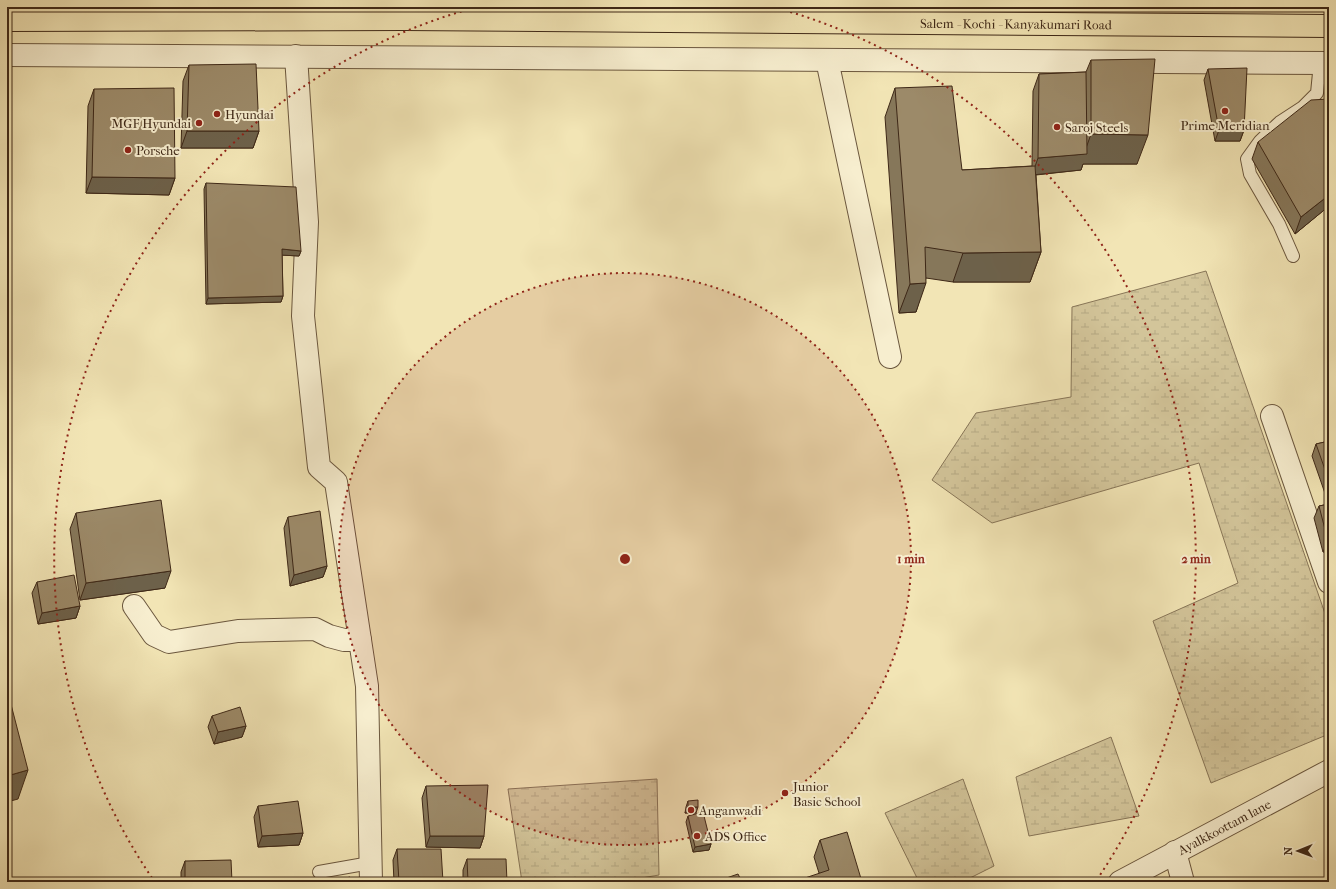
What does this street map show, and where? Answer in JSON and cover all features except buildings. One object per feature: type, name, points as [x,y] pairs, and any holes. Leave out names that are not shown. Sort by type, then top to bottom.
[{"type":"highway","name":"Salem - Kochi - Kanyakumari Road","points":[[7,20],[404,19],[1329,26]]},
{"type":"street","points":[[7,55],[1324,63]]},
{"type":"street","points":[[296,56],[308,222],[303,316],[319,467],[336,482],[366,686],[371,873]]},
{"type":"street","points":[[827,60],[890,357]]},
{"type":"street","points":[[1272,416],[1329,582]]},
{"type":"street","points":[[134,606],[154,635],[169,642],[238,631],[315,629],[328,636],[344,640],[360,640]]},
{"type":"street","name":"Ayalkkoottam lane","points":[[1120,882],[1329,771]]},
{"type":"street","points":[[1175,852],[1183,882]]},
{"type":"lane","points":[[1293,256],[1279,224],[1250,174],[1247,159],[1260,141],[1280,122],[1303,107],[1317,93],[1324,63]]},
{"type":"lane","points":[[319,872],[371,873]]},
{"type":"green space","points":[[1206,271],[1329,625],[1329,734],[1211,783],[1153,621],[1238,583],[1199,463],[992,523],[932,480],[976,413],[1071,397],[1072,307]]},
{"type":"green space","points":[[1111,737],[1139,816],[1029,836],[1016,777]]},
{"type":"green space","points":[[657,779],[659,875],[618,882],[522,882],[508,789]]},
{"type":"green space","points":[[963,779],[994,866],[962,882],[919,882],[885,813]]},
{"type":"place","name":"Prime Meridian","points":[[1225,111]]},
{"type":"place","name":"Hyundai","points":[[217,114]]},
{"type":"place","name":"MGF Hyundai","points":[[199,123]]},
{"type":"place","name":"Saroj Steels","points":[[1057,127]]},
{"type":"place","name":"Porsche","points":[[128,150]]},
{"type":"place","name":"Junior Basic School","points":[[785,793]]},
{"type":"place","name":"Anganwadi","points":[[691,810]]},
{"type":"place","name":"ADS Office","points":[[697,836]]}]
